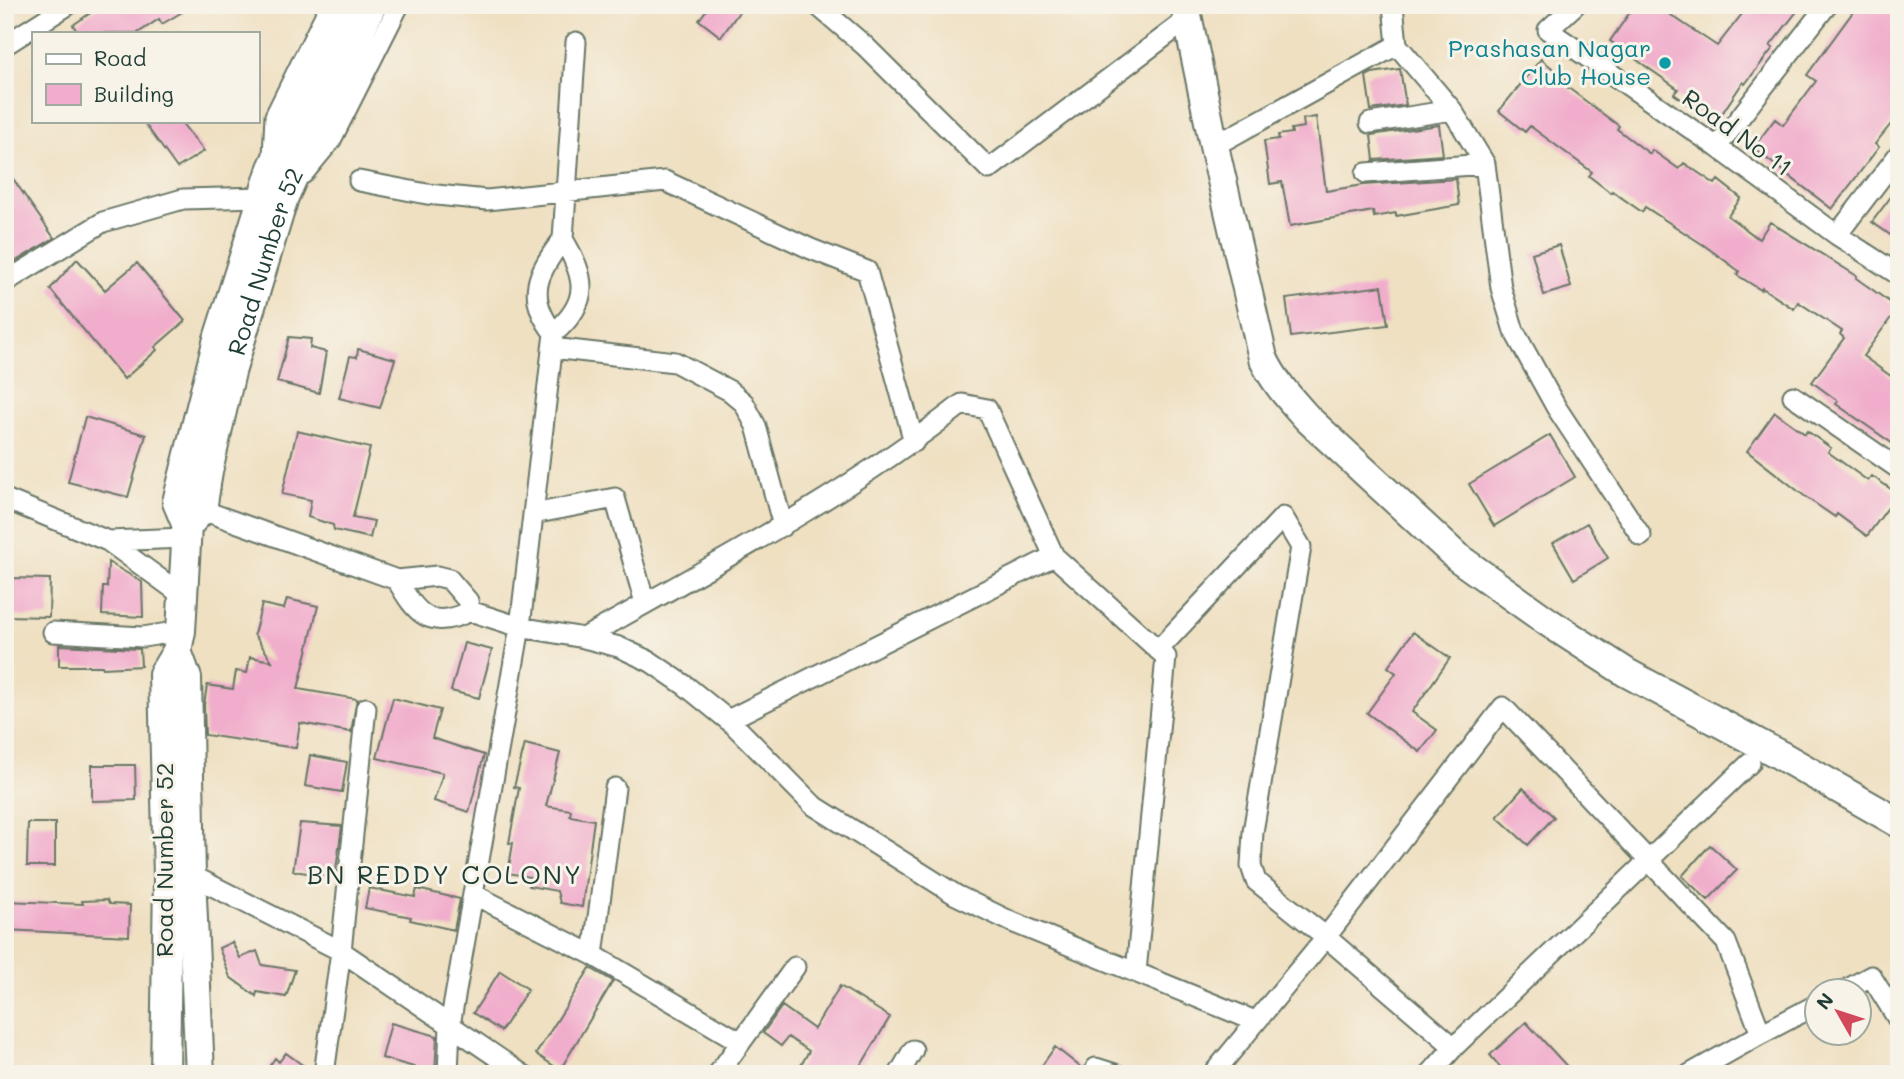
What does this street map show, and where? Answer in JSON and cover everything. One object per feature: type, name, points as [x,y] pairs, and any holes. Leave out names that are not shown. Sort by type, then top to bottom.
[{"type":"street","points":[[5,45],[68,5]]},
{"type":"street","points":[[272,167],[275,116],[330,5]]},
{"type":"street","name":"Road Number 52","points":[[200,1074],[191,875],[187,678],[179,641],[188,519],[218,339],[302,132],[349,5]]},
{"type":"street","name":"Road Number 52","points":[[274,197],[272,167],[302,132],[372,5]]},
{"type":"street","points":[[5,282],[103,222],[183,199],[274,197],[331,140],[399,5]]},
{"type":"street","points":[[817,5],[865,46],[989,169],[1192,10],[1222,141],[1263,358],[1276,381],[1308,419],[1457,557],[1548,622],[1627,673],[1899,823]]},
{"type":"street","points":[[1393,5],[1397,45],[1452,110],[1485,164],[1501,288],[1514,331],[1556,407],[1641,536]]},
{"type":"street","name":"Road No 11","points":[[1575,5],[1548,30],[1838,235],[1899,275]]},
{"type":"street","points":[[1717,147],[1827,5]]},
{"type":"street","points":[[553,341],[537,307],[536,285],[546,262],[563,239],[576,42]]},
{"type":"street","points":[[1222,141],[1397,45]]},
{"type":"street","points":[[1370,122],[1452,110]]},
{"type":"street","points":[[1222,141],[1283,357],[1314,397],[1362,446],[1474,549],[1565,613],[1640,659],[1899,802]]},
{"type":"street","points":[[1838,235],[1899,154]]},
{"type":"street","points":[[1366,173],[1485,164]]},
{"type":"street","points":[[359,181],[427,194],[487,200],[665,181],[811,249],[867,271],[914,442]]},
{"type":"street","points":[[448,1074],[450,1025],[520,627],[553,341],[578,304],[582,282],[578,265],[563,239]]},
{"type":"street","points":[[553,341],[676,362],[730,391],[744,404],[756,426],[783,526]]},
{"type":"street","points":[[1793,396],[1899,469]]},
{"type":"street","points":[[584,638],[783,526],[914,442],[962,404],[987,409],[1054,556],[1166,657],[1136,971]]},
{"type":"street","points":[[533,514],[615,498],[645,603]]},
{"type":"street","points":[[5,499],[108,541],[182,595]]},
{"type":"street","points":[[1158,650],[1283,517],[1301,547],[1253,832],[1251,866],[1256,881],[1454,1047]]},
{"type":"street","points":[[108,541],[188,519],[397,580],[428,576],[449,579],[468,601],[470,611]]},
{"type":"street","points":[[728,720],[1054,556]]},
{"type":"street","points":[[397,580],[418,612],[433,621],[453,620],[470,611],[520,627],[619,647],[651,662],[728,720],[813,806],[956,895],[1012,922],[1255,1021]]},
{"type":"street","points":[[53,632],[179,641]]},
{"type":"street","name":"Road Number 52","points":[[164,1074],[168,877],[163,674],[179,641]]},
{"type":"street","points":[[1213,1074],[1326,937],[1503,707],[1726,942],[1761,1034]]},
{"type":"street","points":[[324,1074],[341,951],[366,708]]},
{"type":"street","points":[[1430,1074],[1454,1047],[1750,763]]},
{"type":"street","points":[[593,956],[615,788]]},
{"type":"street","points":[[191,875],[341,951],[522,1074]]},
{"type":"street","points":[[473,894],[593,956],[740,1041]]},
{"type":"street","points":[[718,1074],[795,967]]},
{"type":"street","points":[[1867,978],[1871,976],[1899,1021]]},
{"type":"street","points":[[1690,1074],[1802,1012]]},
{"type":"street","points":[[899,1074],[913,1050]]},
{"type":"building","points":[[102,5],[194,5],[162,24],[159,19],[140,32],[77,32],[73,25]]},
{"type":"building","points":[[710,5],[744,5],[721,37],[699,20]]},
{"type":"building","points":[[1635,5],[1656,5],[1717,46],[1749,5],[1802,5],[1770,46],[1773,48],[1745,84],[1743,82],[1715,124],[1674,94],[1678,89],[1610,41]]},
{"type":"building","points":[[1858,5],[1899,5],[1899,114],[1875,144],[1879,147],[1832,209],[1753,148],[1775,119],[1783,125],[1816,81],[1807,75]]},
{"type":"building","points":[[1541,59],[1567,80],[1563,84],[1619,126],[1617,129],[1650,154],[1652,150],[1679,169],[1684,163],[1715,184],[1718,180],[1741,198],[1728,216],[1759,239],[1770,222],[1857,276],[1856,278],[1898,308],[1863,356],[1899,382],[1899,448],[1836,404],[1838,401],[1812,382],[1844,338],[1840,334],[1842,331],[1798,302],[1794,309],[1737,275],[1739,271],[1705,246],[1645,207],[1642,212],[1612,191],[1611,193],[1589,176],[1592,172],[1530,126],[1525,132],[1499,111]]},
{"type":"building","points":[[1400,69],[1406,105],[1371,110],[1366,76]]},
{"type":"building","points":[[1316,117],[1326,191],[1363,185],[1456,179],[1459,205],[1396,216],[1396,213],[1374,217],[1373,211],[1290,226],[1282,182],[1270,184],[1264,141],[1279,139],[1278,135],[1292,133],[1291,129],[1304,127],[1303,119]]},
{"type":"building","points":[[144,122],[181,122],[204,151],[177,168]]},
{"type":"building","points":[[1439,125],[1443,155],[1374,160],[1371,135]]},
{"type":"building","points":[[5,167],[54,238],[16,261],[5,245]]},
{"type":"building","points":[[1899,186],[1899,241],[1872,222]]},
{"type":"building","points":[[1559,245],[1571,287],[1544,295],[1532,253]]},
{"type":"building","points":[[77,259],[105,290],[137,263],[185,321],[124,379],[50,289]]},
{"type":"building","points":[[1382,286],[1388,325],[1291,337],[1286,299]]},
{"type":"building","points":[[289,337],[311,339],[310,348],[326,352],[319,393],[277,382]]},
{"type":"building","points":[[358,349],[395,359],[380,408],[339,398],[350,356],[357,357]]},
{"type":"building","points":[[1775,412],[1805,434],[1807,431],[1831,448],[1828,452],[1868,481],[1872,476],[1898,494],[1867,536],[1837,514],[1835,517],[1807,498],[1747,451]]},
{"type":"building","points":[[85,417],[146,435],[128,497],[68,482]]},
{"type":"building","points":[[297,431],[370,448],[353,517],[374,521],[370,538],[334,530],[333,525],[308,517],[311,500],[282,494]]},
{"type":"building","points":[[1550,435],[1575,477],[1494,526],[1469,484]]},
{"type":"building","points":[[1587,523],[1608,558],[1574,579],[1553,543]]},
{"type":"building","points":[[108,562],[142,582],[143,617],[102,615],[103,587],[107,587]]},
{"type":"building","points":[[7,578],[50,579],[49,617],[6,616]]},
{"type":"building","points":[[287,599],[318,606],[298,689],[357,699],[351,732],[300,723],[296,748],[205,735],[204,705],[207,685],[233,689],[236,671],[247,673],[250,657],[272,661],[254,634],[262,604],[284,609]]},
{"type":"building","points":[[1413,632],[1450,658],[1412,712],[1437,730],[1420,752],[1367,713],[1396,673],[1388,667]]},
{"type":"building","points":[[464,643],[492,650],[479,698],[451,691]]},
{"type":"building","points":[[59,645],[140,649],[141,666],[59,666]]},
{"type":"building","points":[[393,698],[440,710],[432,738],[484,755],[469,812],[434,801],[443,773],[377,758]]},
{"type":"building","points":[[525,744],[560,753],[546,806],[571,810],[570,816],[594,820],[582,907],[560,903],[557,891],[529,886],[530,877],[508,873],[513,843],[509,843],[519,788],[514,787]]},
{"type":"building","points":[[310,755],[347,762],[342,792],[305,786]]},
{"type":"building","points":[[92,765],[135,765],[136,800],[92,801]]},
{"type":"building","points":[[1523,788],[1554,817],[1528,845],[1497,817]]},
{"type":"building","points":[[28,823],[55,823],[55,866],[27,866]]},
{"type":"building","points":[[300,823],[342,826],[335,877],[293,871]]},
{"type":"building","points":[[1710,845],[1737,870],[1708,900],[1682,876]]},
{"type":"building","points":[[369,888],[415,897],[417,889],[460,899],[454,930],[410,920],[411,917],[365,908]]},
{"type":"building","points":[[107,900],[109,904],[130,905],[129,936],[5,930],[5,901],[83,904],[82,901]]},
{"type":"building","points":[[232,942],[240,958],[257,951],[262,965],[295,970],[286,997],[257,992],[256,996],[230,977],[219,948]]},
{"type":"building","points":[[590,968],[613,981],[560,1070],[536,1054]]},
{"type":"building","points":[[500,971],[528,989],[501,1031],[473,1013]]},
{"type":"building","points":[[840,986],[890,1017],[856,1074],[796,1074],[809,1051],[788,1037],[781,1046],[763,1033],[782,1006],[814,1029]]},
{"type":"building","points":[[1526,1022],[1574,1074],[1506,1074],[1490,1055]]},
{"type":"building","points":[[391,1023],[437,1036],[435,1073],[382,1058]]},
{"type":"building","points":[[1055,1047],[1084,1070],[1086,1074],[1036,1074]]},
{"type":"building","points":[[286,1053],[312,1074],[264,1074],[275,1058],[279,1062]]},
{"type":"place","name":"Prashasan Nagar Club House","points":[[1665,63]]},
{"type":"district","name":"BN REDDY COLONY","points":[[445,875]]}]
